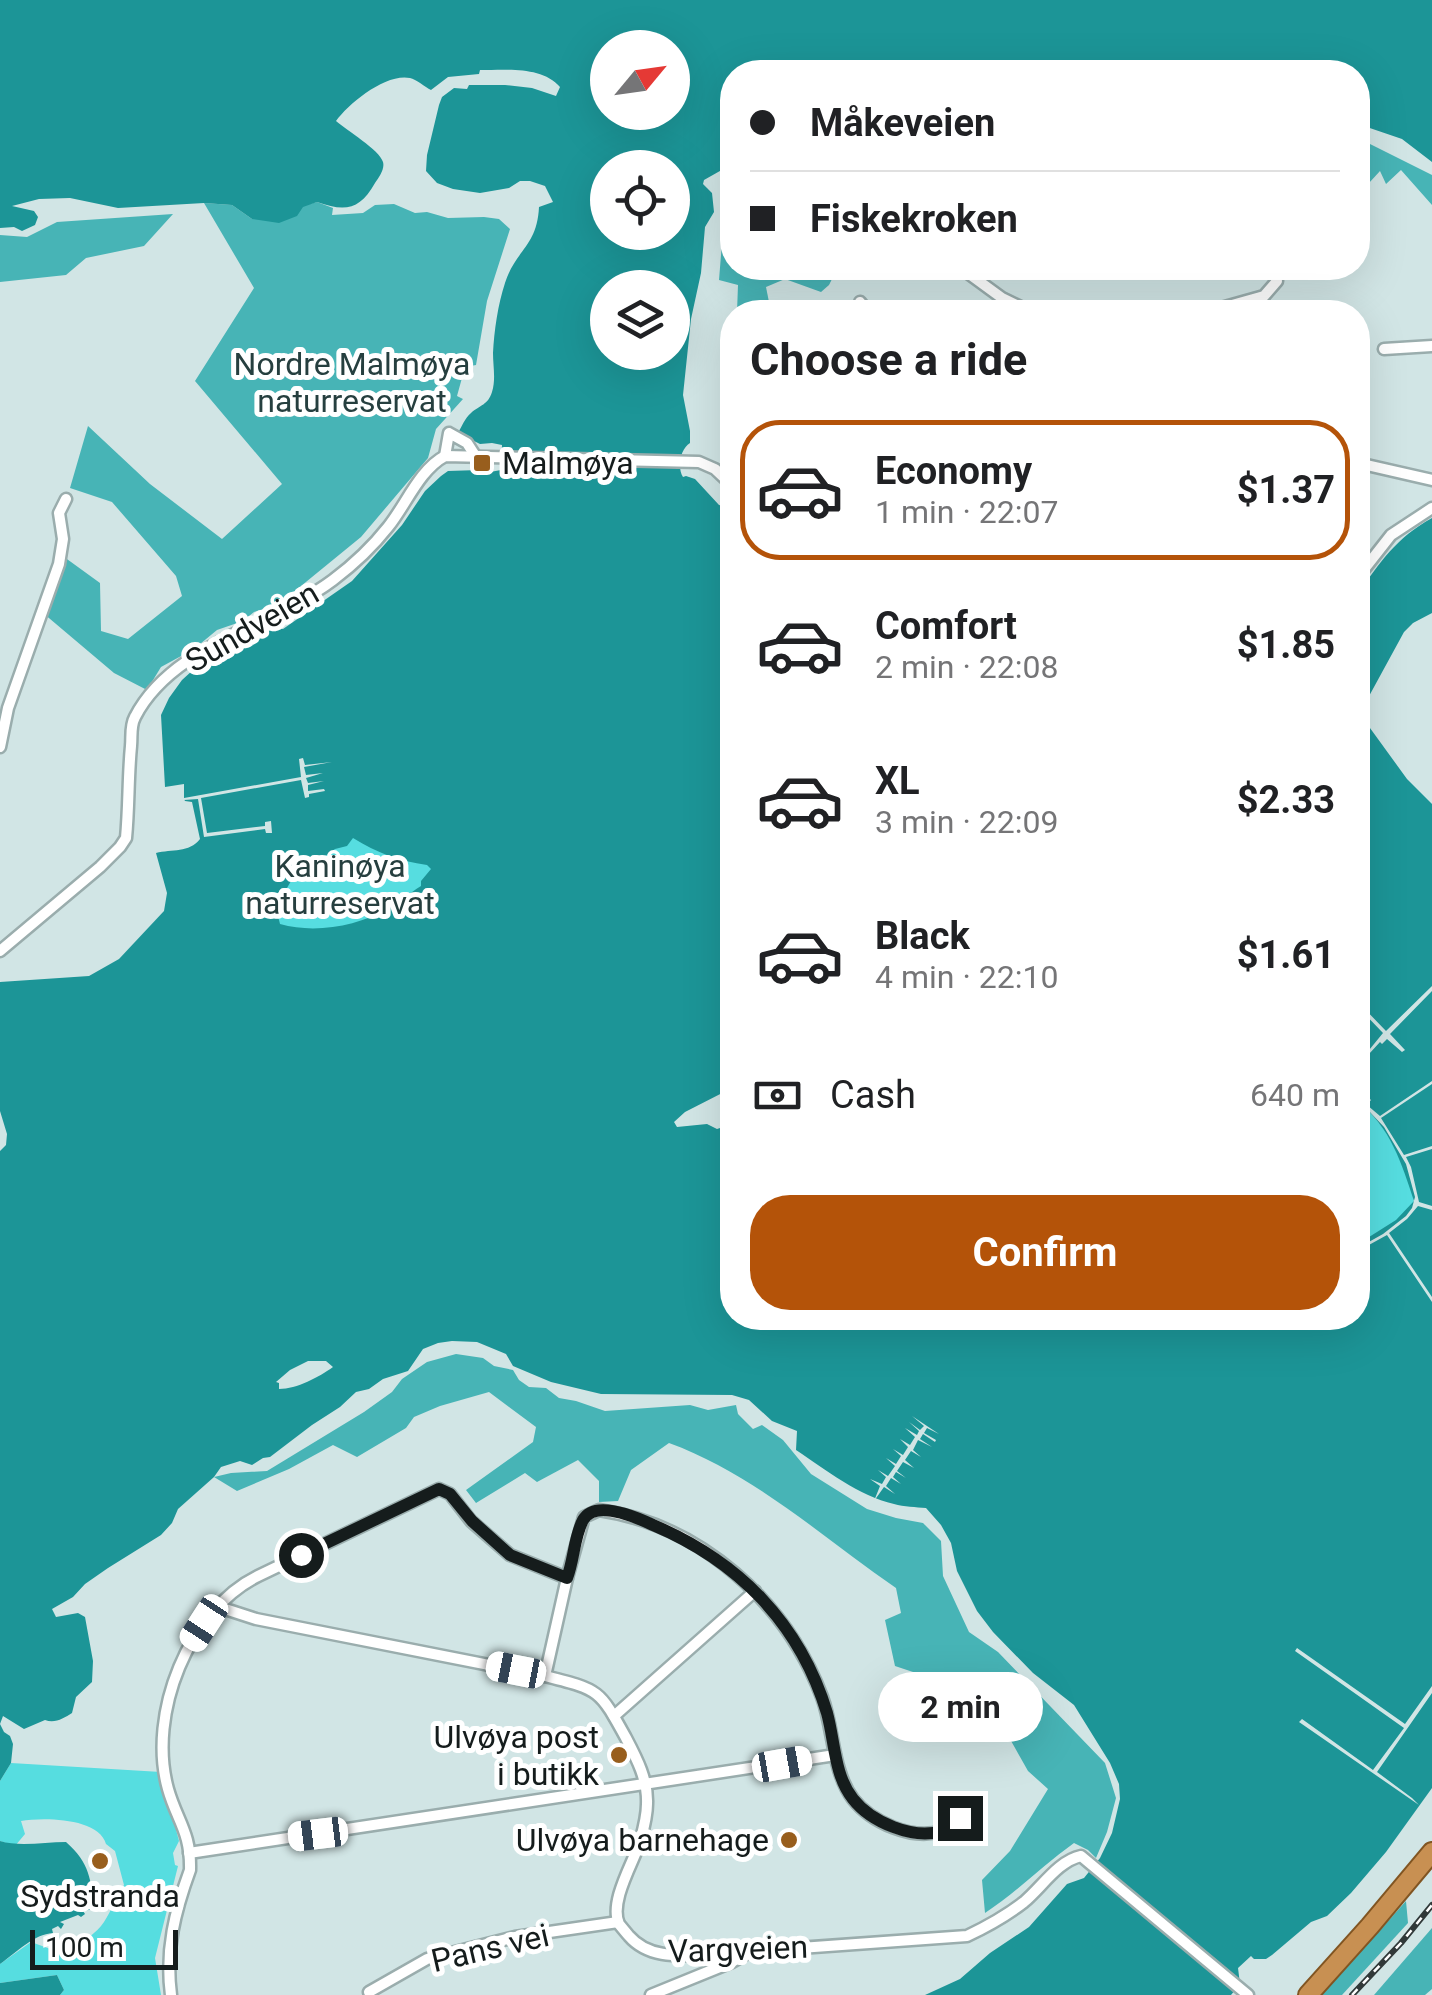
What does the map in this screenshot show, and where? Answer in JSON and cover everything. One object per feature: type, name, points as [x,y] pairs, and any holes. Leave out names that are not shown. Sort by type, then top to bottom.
[{"type":"highway","points":[[1308,1995],[1432,1852]]},
{"type":"highway","points":[[1297,1995],[1392,1897]]},
{"type":"street","points":[[977,280],[1006,300]]},
{"type":"street","points":[[1255,300],[1277,282]]},
{"type":"street","points":[[1384,349],[1432,346]]},
{"type":"street","points":[[476,457],[467,443],[449,433],[445,456],[502,458],[688,462],[710,466],[720,474]]},
{"type":"street","name":"Sundveien","points":[[0,952],[100,866],[126,838],[131,727],[149,694],[178,668],[208,649],[302,601],[336,578],[390,525],[420,481],[445,456]]},
{"type":"street","points":[[1370,466],[1432,480]]},
{"type":"street","points":[[0,747],[12,696],[59,564],[59,514],[66,499]]},
{"type":"street","points":[[1370,562],[1391,535],[1432,508]]},
{"type":"street","points":[[170,1995],[168,1958],[173,1920],[190,1870],[190,1853],[168,1789],[163,1749],[168,1701],[181,1660],[225,1597],[250,1580],[439,1489],[450,1494],[472,1521],[510,1555],[567,1578]]},
{"type":"street","points":[[545,1676],[584,1517],[599,1510],[643,1520],[716,1557],[755,1591],[790,1635],[822,1697],[835,1756],[854,1800],[891,1826],[917,1833],[950,1828],[960,1818]]},
{"type":"street","points":[[614,1716],[755,1591]]},
{"type":"street","points":[[219,1608],[256,1619],[545,1676],[592,1690],[602,1697],[633,1750],[646,1784],[644,1827],[620,1894],[618,1922]]},
{"type":"street","points":[[190,1853],[835,1756]]},
{"type":"street","name":"Vargveien","points":[[618,1922],[640,1947],[684,1956],[967,1936],[1005,1916],[1072,1858],[1081,1856],[1246,1994]]},
{"type":"street","name":"Pans vei","points":[[369,1992],[427,1959],[515,1938],[618,1922]]},
{"type":"street","points":[[651,1995],[747,1953]]},
{"type":"green space","points":[[1370,144],[1432,175],[1432,205],[1401,170],[1386,184],[1380,171],[1370,182]]},
{"type":"green space","name":"Nordre Malmøya naturreservat","points":[[317,202],[333,208],[332,215],[363,213],[375,205],[394,204],[415,213],[448,218],[499,219],[510,229],[487,301],[476,365],[465,367],[457,396],[463,399],[436,429],[428,458],[361,537],[279,604],[217,630],[194,649],[161,667],[147,690],[114,673],[43,613],[60,554],[100,583],[101,631],[128,639],[182,596],[176,576],[112,502],[70,488],[88,426],[150,484],[222,539],[282,484],[195,381],[254,288],[204,203],[232,205],[252,219]]},
{"type":"green space","points":[[173,214],[144,246],[86,258],[66,275],[0,282],[0,235],[27,237],[57,222]]},
{"type":"green space","points":[[720,268],[720,280],[783,280],[766,287],[769,300],[737,300],[738,285],[719,280]]},
{"type":"green space","points":[[788,280],[832,280],[821,292]]},
{"type":"green space","name":"Kaninøya naturreservat","points":[[260,807],[516,872],[291,999],[217,862]]},
{"type":"green space","points":[[1370,1113],[1405,1165],[1411,1180],[1413,1208],[1370,1241]]},
{"type":"green space","points":[[456,1354],[483,1358],[494,1366],[513,1370],[529,1387],[546,1388],[559,1398],[605,1411],[690,1405],[708,1410],[736,1405],[738,1414],[753,1429],[762,1425],[783,1440],[811,1474],[867,1509],[923,1523],[941,1541],[943,1576],[969,1632],[998,1652],[1105,1763],[1116,1798],[1096,1858],[1074,1843],[985,1913],[982,1880],[1010,1851],[1048,1789],[1028,1771],[997,1716],[955,1686],[895,1666],[885,1620],[901,1613],[896,1588],[759,1489],[700,1456],[669,1443],[631,1470],[618,1501],[599,1502],[599,1481],[578,1460],[537,1482],[525,1473],[476,1503],[466,1490],[533,1442],[536,1427],[489,1392],[414,1417],[406,1428],[357,1457],[333,1445],[237,1491],[214,1477],[267,1471],[364,1412],[427,1362]]},
{"type":"green space","points":[[11,1763],[161,1772],[179,1841],[173,1853],[178,1866],[155,1958],[161,1995],[60,1995],[64,1990],[57,1975],[0,1983],[0,1964],[31,1942],[56,1951],[75,1952],[104,1922],[124,1885],[115,1851],[101,1835],[82,1824],[43,1819],[21,1821],[25,1834],[15,1846],[0,1841],[0,1781]]},
{"type":"green space","points":[[1406,1901],[1408,1923],[1342,1995],[1322,1995]]},
{"type":"green space","points":[[1432,1928],[1432,1989],[1425,1995],[1374,1995]]},
{"type":"shaded area","points":[[0,0],[1432,0],[1432,162],[1402,139],[1370,128],[1370,60],[720,60],[720,171],[703,184],[712,193],[714,212],[705,227],[690,328],[690,270],[590,270],[590,370],[686,370],[683,395],[690,443],[682,454],[681,473],[695,479],[720,505],[720,1094],[674,1122],[677,1127],[707,1124],[720,1128],[720,1330],[1370,1330],[1370,1236],[1396,1220],[1414,1201],[1387,1134],[1370,1113],[1370,728],[1407,779],[1432,804],[1432,1788],[1351,1893],[1327,1916],[1311,1922],[1266,1959],[1251,1956],[1238,1968],[1240,1984],[1231,1995],[925,1995],[960,1979],[1029,1927],[1067,1884],[1084,1878],[1100,1858],[1112,1833],[1120,1799],[1119,1784],[1074,1705],[1033,1673],[977,1611],[957,1571],[951,1543],[926,1508],[881,1500],[843,1481],[796,1450],[797,1431],[772,1421],[749,1400],[732,1395],[601,1394],[551,1382],[513,1366],[506,1354],[477,1342],[452,1341],[423,1349],[408,1371],[356,1392],[270,1457],[252,1465],[240,1461],[221,1467],[178,1509],[161,1535],[52,1609],[56,1617],[78,1613],[85,1617],[93,1661],[92,1682],[76,1697],[72,1713],[63,1718],[24,1729],[3,1716],[0,1724],[0,1151],[6,1145],[7,1134],[0,1111],[0,982],[89,976],[119,959],[164,911],[167,893],[156,853],[185,849],[200,839],[192,802],[184,799],[184,784],[165,787],[161,715],[182,680],[193,670],[206,667],[250,640],[259,640],[272,629],[283,629],[352,581],[402,525],[425,491],[448,471],[501,470],[502,445],[480,444],[458,433],[469,415],[490,396],[495,327],[505,283],[530,240],[539,207],[553,202],[545,186],[530,181],[480,193],[453,189],[437,183],[426,171],[427,155],[442,97],[454,88],[505,85],[556,96],[560,87],[544,75],[512,70],[480,70],[479,74],[448,77],[431,90],[410,78],[379,85],[336,121],[383,162],[381,173],[364,199],[344,208],[317,202],[279,223],[252,219],[232,205],[118,208],[70,198],[39,199],[12,206],[34,211],[38,217],[35,225],[22,231],[0,228]],"holes":[[[353,838],[380,852],[431,869],[421,886],[392,907],[363,920],[321,928],[280,924],[275,909],[291,881],[335,849],[347,846]],[[308,1361],[326,1361],[333,1367],[293,1387],[279,1389],[276,1382]]]},
{"type":"shaded area","points":[[1432,518],[1432,613],[1404,632],[1370,694],[1370,578],[1399,542]]},
{"type":"shaded area","points":[[0,1724],[13,1744],[11,1763],[0,1781]]},
{"type":"shaded area","points":[[0,1841],[66,1842],[88,1873],[94,1909],[60,1922],[64,1924],[61,1929],[58,1926],[52,1929],[53,1933],[32,1940],[0,1964]]},
{"type":"shaded area","points":[[57,1975],[64,1990],[60,1995],[0,1995],[0,1983]]},
{"type":"pier","points":[[303,758],[305,765],[332,762],[304,767],[306,775],[323,773],[306,778],[308,783],[324,781],[308,785],[308,791],[325,791],[305,798],[301,780],[201,798],[207,833],[265,826],[265,822],[271,821],[272,833],[265,829],[204,837],[198,799],[184,798],[301,777],[299,759]]},
{"type":"pier","points":[[1432,986],[1432,991],[1390,1034],[1405,1050],[1402,1052],[1387,1039],[1370,1053],[1383,1033],[1370,1014],[1386,1031]]},
{"type":"pier","points":[[1432,1081],[1381,1118],[1404,1155],[1432,1146],[1406,1157],[1419,1202],[1432,1206],[1432,1210],[1418,1206],[1389,1233],[1432,1302],[1387,1235],[1370,1244],[1406,1216],[1415,1197],[1406,1164],[1370,1108],[1380,1116]]},
{"type":"pier","points":[[912,1416],[939,1434],[927,1428],[924,1433],[935,1442],[923,1434],[920,1439],[932,1447],[918,1440],[913,1450],[921,1457],[911,1451],[905,1460],[914,1468],[903,1462],[897,1471],[906,1478],[896,1472],[893,1477],[901,1484],[891,1478],[886,1486],[895,1494],[884,1487],[874,1501],[880,1486],[870,1479],[882,1484],[886,1477],[878,1470],[888,1476],[895,1466],[886,1458],[896,1464],[901,1456],[893,1449],[903,1455],[908,1447],[900,1439],[910,1445],[915,1437],[905,1428],[917,1435],[919,1431],[909,1422],[920,1430],[924,1426]]},
{"type":"pier","points":[[1297,1648],[1405,1724],[1432,1686],[1432,1693],[1377,1772],[1419,1805],[1299,1722],[1302,1719],[1373,1770],[1404,1728],[1295,1651]]},
{"type":"railway","points":[[1352,1995],[1432,1905]]},
{"type":"place","name":"Malmøya","points":[[482,463]]},
{"type":"place","name":"Ulvøya post i butikk","points":[[619,1755]]},
{"type":"place","name":"Ulvøya barnehage","points":[[789,1840]]},
{"type":"place","name":"Sydstranda","points":[[100,1861]]},
{"type":"route","points":[[301,1555],[439,1489],[450,1494],[472,1521],[510,1555],[567,1578],[588,1513],[610,1511],[643,1520],[716,1557],[767,1604],[790,1635],[822,1697],[838,1767],[846,1789],[860,1808],[891,1826],[917,1833],[941,1832],[960,1818]]}]
